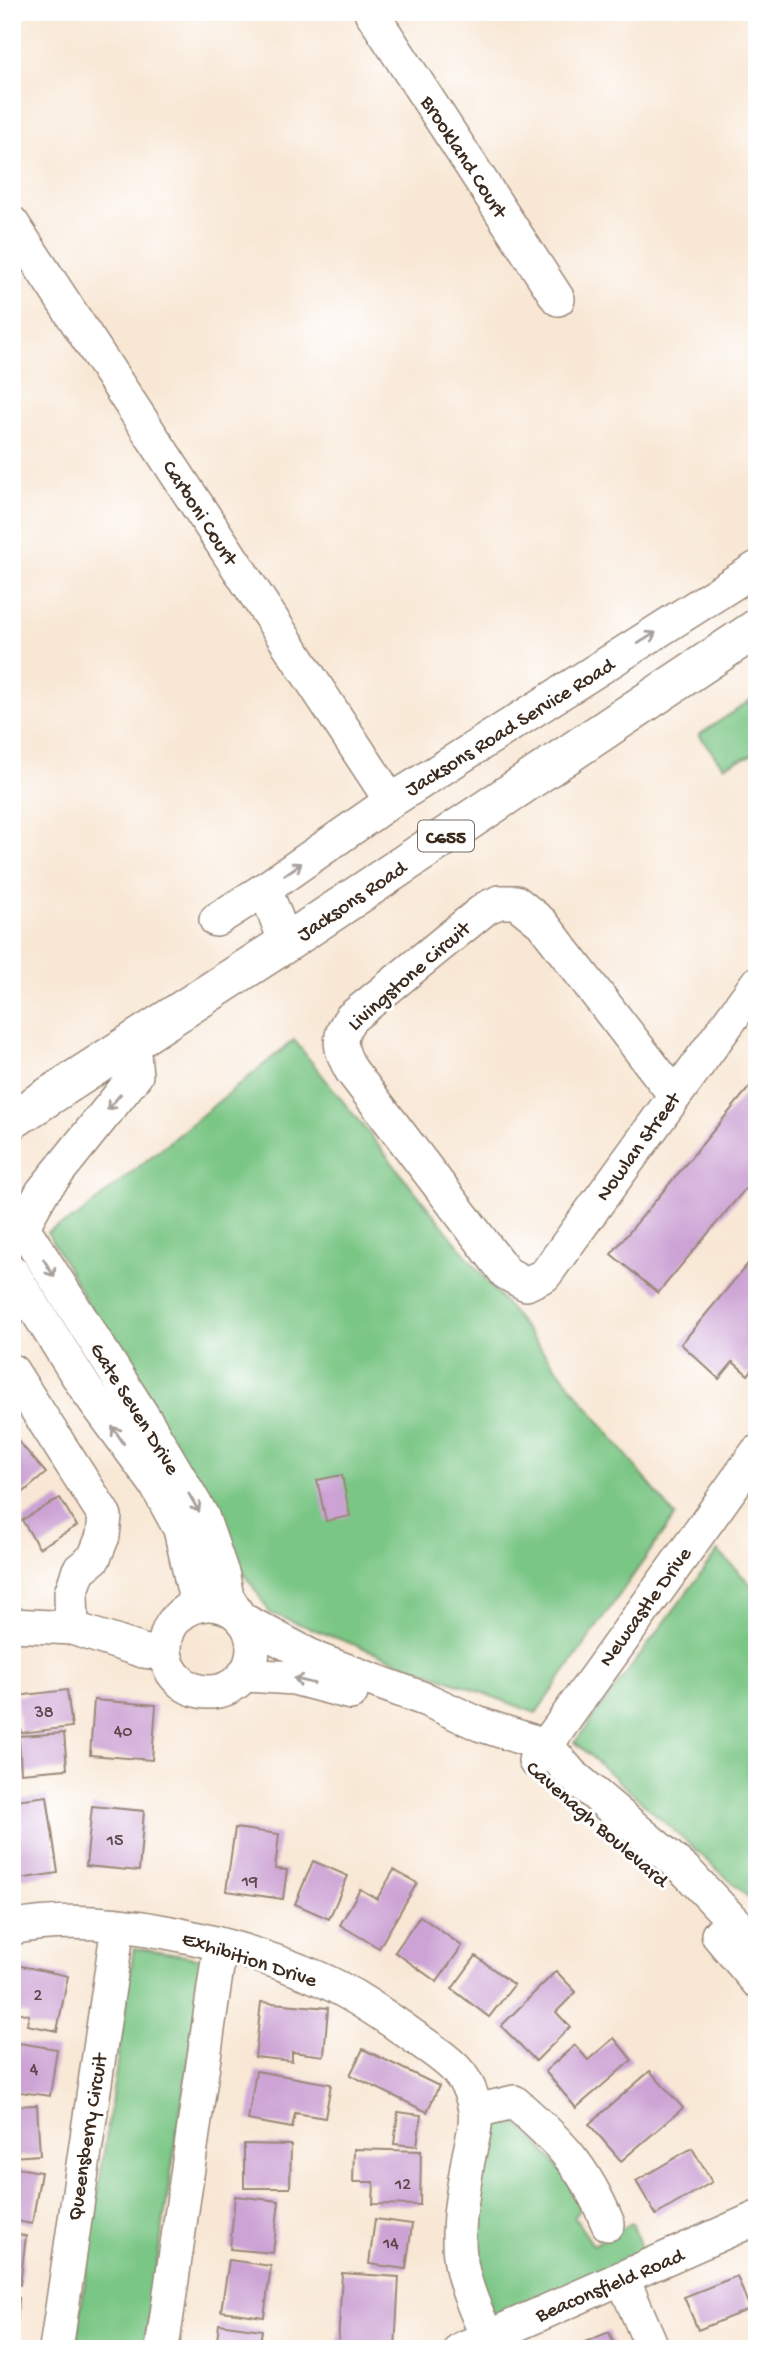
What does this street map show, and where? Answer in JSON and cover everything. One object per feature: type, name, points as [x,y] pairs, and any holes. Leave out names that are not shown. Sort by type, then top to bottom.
[{"type":"main road","name":"Jacksons Road","points":[[12,1120],[286,943],[757,628]]},
{"type":"street","name":"Brookland Court","points":[[371,12],[558,299]]},
{"type":"street","name":"Carboni Court","points":[[12,223],[391,801]]},
{"type":"street","name":"Jacksons Road Service Road","points":[[216,920],[391,801],[757,568]]},
{"type":"street","points":[[265,889],[286,943]]},
{"type":"street","name":"Livingstone Circuit","points":[[506,1273],[351,1070],[339,1041],[342,1028],[351,1018],[486,908],[499,902],[516,902],[542,923],[674,1094]]},
{"type":"street","name":"Nowlan Street","points":[[506,1273],[526,1284],[545,1275],[757,983]]},
{"type":"street","points":[[18,1218],[136,1075],[133,1043]]},
{"type":"street","name":"Gate Seven Drive","points":[[18,1218],[146,1421],[202,1516],[223,1576],[227,1597],[241,1618]]},
{"type":"street","name":"Gate Seven Drive","points":[[12,1272],[123,1444],[155,1483],[180,1529],[197,1605]]},
{"type":"street","name":"Gate Seven Drive","points":[[12,1299],[50,1331]]},
{"type":"street","points":[[12,1371],[105,1516],[103,1536],[94,1558],[79,1570],[71,1593],[81,1631]]},
{"type":"street","name":"Newcastle Drive","points":[[541,1754],[618,1642],[757,1452]]},
{"type":"street","points":[[241,1618],[251,1633],[253,1647],[251,1662],[245,1675],[237,1683],[218,1692],[196,1691],[175,1678],[167,1641],[176,1618],[197,1605],[226,1607],[317,1660],[427,1700],[541,1754]]},
{"type":"street","points":[[12,1625],[81,1631],[143,1651],[167,1641]]},
{"type":"street","name":"Cavenagh Boulevard","points":[[245,1675],[294,1678],[347,1692],[478,1746],[541,1754],[571,1774],[687,1872],[757,1946]]},
{"type":"street","name":"Cavenagh Boulevard","points":[[541,1754],[553,1777],[572,1803],[641,1858],[692,1907],[757,1981]]},
{"type":"street","name":"Exhibition Drive","points":[[12,1928],[69,1924],[118,1926],[167,1932],[220,1946],[319,1978],[387,2017],[460,2070],[476,2110],[457,2245],[474,2343]]},
{"type":"street","name":"Queensberry Circuit","points":[[56,2349],[118,1926]]},
{"type":"street","points":[[162,2349],[220,1946]]},
{"type":"street","points":[[476,2110],[514,2102],[550,2133],[593,2187],[608,2224]]},
{"type":"street","name":"Beaconsfield Road","points":[[474,2343],[757,2218]]},
{"type":"street","points":[[623,2279],[653,2349]]},
{"type":"green space","points":[[757,696],[757,753],[723,766],[699,735]]},
{"type":"green space","points":[[294,1040],[675,1516],[536,1713],[270,1613],[221,1537],[47,1232],[77,1217]]},
{"type":"green space","points":[[718,1551],[757,1591],[757,1905],[575,1742]]},
{"type":"green space","points":[[134,1948],[204,1959],[144,2349],[75,2349]]},
{"type":"green space","points":[[503,2114],[537,2143],[575,2191],[583,2203],[574,2217],[593,2245],[632,2223],[645,2259],[492,2319],[475,2274],[473,2237],[489,2119]]},
{"type":"building","points":[[757,1078],[757,1175],[658,1293],[611,1254]]},
{"type":"building","points":[[757,1253],[757,1364],[748,1375],[733,1362],[719,1379],[681,1344]]},
{"type":"building","points":[[12,1434],[46,1473],[12,1502]]},
{"type":"building","points":[[342,1475],[350,1516],[326,1521],[317,1480]]},
{"type":"building","points":[[60,1498],[77,1526],[39,1548],[22,1520]]},
{"type":"building","points":[[67,1690],[72,1727],[21,1733],[16,1696]]},
{"type":"building","points":[[94,1700],[156,1705],[152,1760],[90,1755]]},
{"type":"building","points":[[64,1733],[67,1769],[21,1773],[19,1736]]},
{"type":"building","points":[[47,1796],[58,1873],[12,1880],[12,1836],[20,1835],[15,1800]]},
{"type":"building","points":[[92,1806],[144,1811],[139,1871],[86,1866]]},
{"type":"building","points":[[235,1828],[279,1834],[275,1869],[287,1870],[283,1899],[226,1891]]},
{"type":"building","points":[[313,1861],[348,1876],[329,1919],[295,1904]]},
{"type":"building","points":[[394,1870],[417,1883],[379,1948],[340,1925],[360,1889],[377,1899]]},
{"type":"building","points":[[420,1916],[462,1946],[437,1982],[395,1952]]},
{"type":"building","points":[[476,1956],[514,1985],[489,2017],[452,1989]]},
{"type":"building","points":[[12,1964],[68,1976],[57,2031],[27,2025],[29,2015],[12,2011]]},
{"type":"building","points":[[556,1971],[576,1992],[556,2012],[570,2027],[536,2061],[501,2026]]},
{"type":"building","points":[[261,2002],[328,2008],[324,2056],[292,2052],[292,2061],[255,2057]]},
{"type":"building","points":[[614,2038],[632,2060],[576,2108],[545,2071],[575,2045],[588,2060]]},
{"type":"building","points":[[19,2043],[57,2049],[50,2096],[12,2091]]},
{"type":"building","points":[[363,2049],[439,2086],[427,2112],[350,2075]]},
{"type":"building","points":[[256,2071],[331,2084],[325,2118],[295,2113],[292,2128],[248,2120]]},
{"type":"building","points":[[650,2071],[683,2108],[621,2161],[589,2124]]},
{"type":"building","points":[[37,2105],[40,2155],[12,2157],[12,2106]]},
{"type":"building","points":[[398,2112],[421,2115],[417,2146],[394,2144]]},
{"type":"building","points":[[244,2144],[291,2145],[290,2188],[244,2188]]},
{"type":"building","points":[[692,2148],[712,2182],[656,2215],[636,2181]]},
{"type":"building","points":[[354,2149],[421,2151],[420,2205],[373,2204],[374,2182],[353,2182]]},
{"type":"building","points":[[12,2167],[41,2172],[32,2224],[12,2220]]},
{"type":"building","points":[[235,2196],[279,2201],[273,2253],[230,2249]]},
{"type":"building","points":[[375,2219],[412,2224],[406,2269],[369,2264]]},
{"type":"building","points":[[12,2234],[26,2236],[20,2285],[12,2284]]},
{"type":"building","points":[[229,2260],[271,2266],[264,2317],[221,2311]]},
{"type":"building","points":[[342,2273],[399,2277],[395,2349],[338,2345]]},
{"type":"building","points":[[737,2276],[750,2309],[698,2330],[684,2297]]},
{"type":"building","points":[[12,2298],[19,2298],[15,2348],[12,2348]]},
{"type":"building","points":[[219,2324],[262,2330],[259,2349],[216,2349]]},
{"type":"building","points":[[609,2332],[616,2349],[568,2349]]}]
